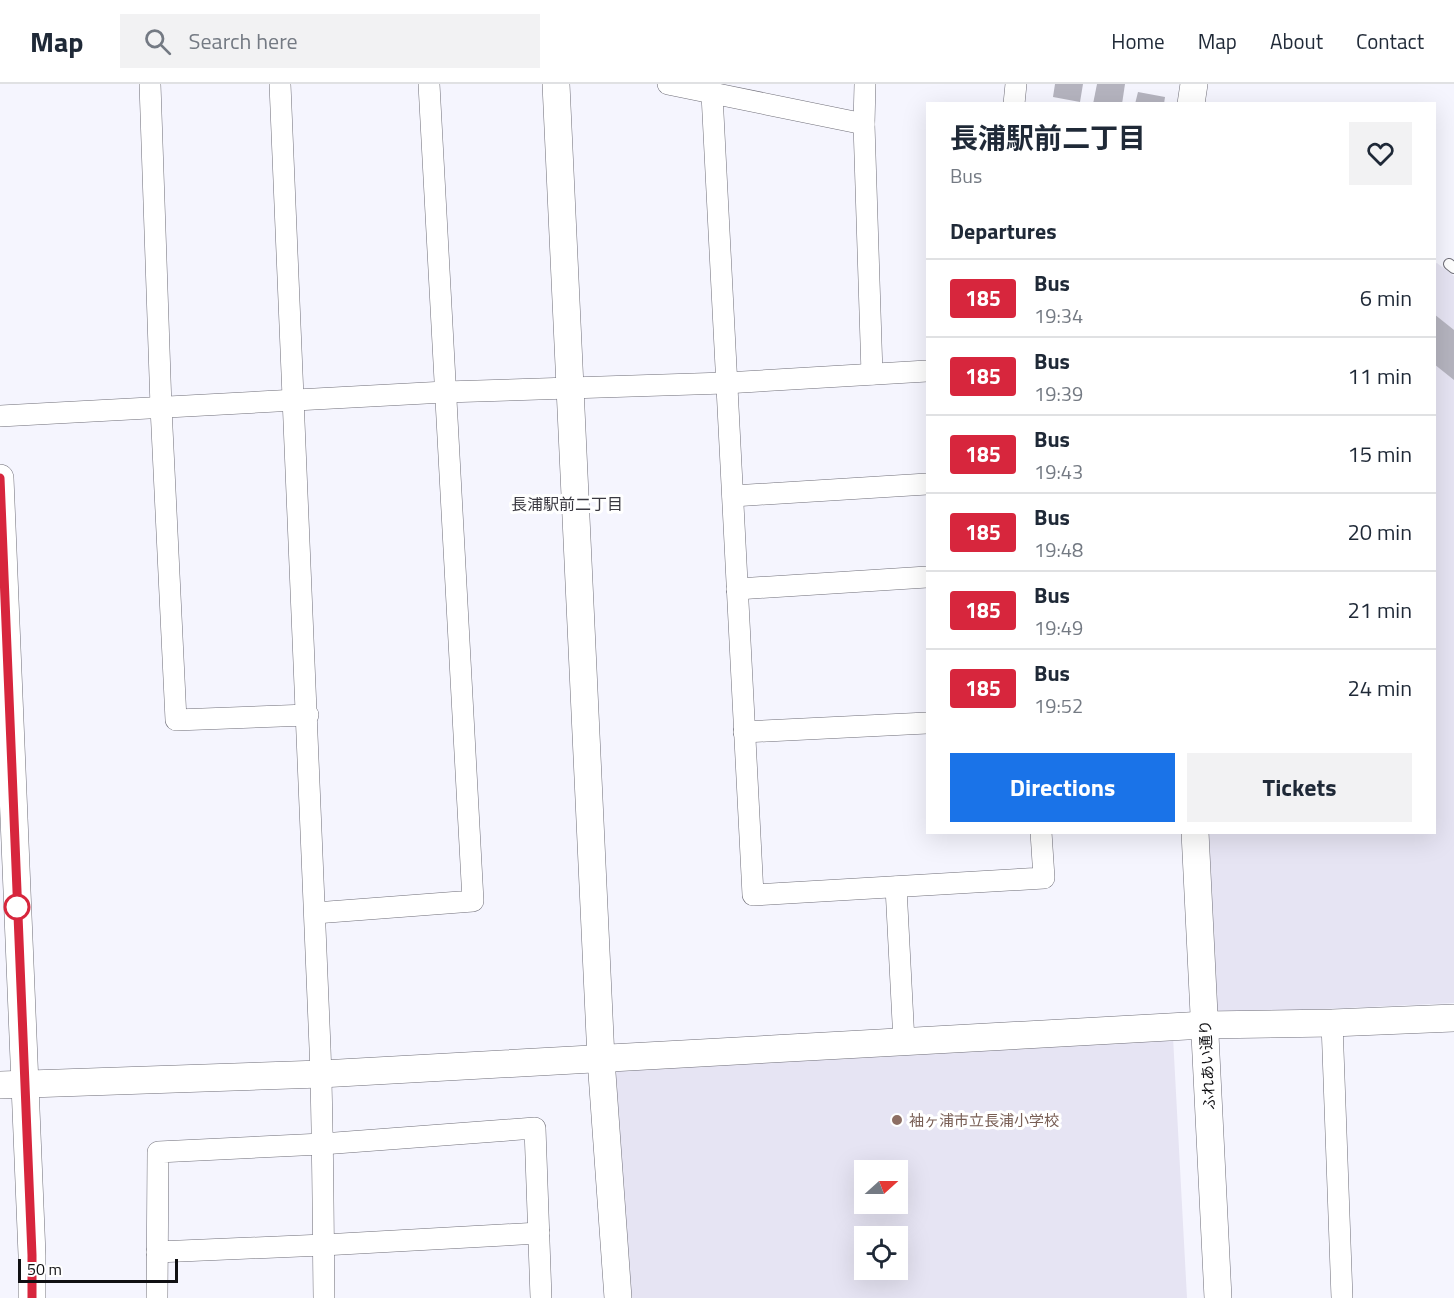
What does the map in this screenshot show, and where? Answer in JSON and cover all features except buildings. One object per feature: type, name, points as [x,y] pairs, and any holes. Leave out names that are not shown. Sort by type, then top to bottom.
[{"type":"street","points":[[150,84],[161,407],[176,720],[308,715]]},
{"type":"street","points":[[280,84],[308,715],[321,1074],[324,1298]]},
{"type":"street","points":[[315,913],[473,901],[429,84]]},
{"type":"street","points":[[556,84],[602,1059],[618,1298]]},
{"type":"street","points":[[668,84],[864,124]]},
{"type":"street","points":[[865,84],[864,124],[872,374]]},
{"type":"street","points":[[1014,102],[1016,84]]},
{"type":"street","points":[[1191,102],[1194,84]]},
{"type":"street","points":[[712,94],[753,895],[1044,878],[1041,834]]},
{"type":"street","points":[[0,416],[445,392],[725,383],[926,371]]},
{"type":"street","points":[[0,478],[12,1084],[32,1255],[32,1298]]},
{"type":"street","points":[[733,496],[926,484]]},
{"type":"street","points":[[737,589],[926,577]]},
{"type":"street","points":[[744,732],[926,723]]},
{"type":"street","name":"ふれあい通り","points":[[1195,834],[1218,1298]]},
{"type":"street","points":[[896,887],[904,1042]]},
{"type":"street","points":[[12,1084],[321,1074],[1205,1025],[1454,1018]]},
{"type":"street","points":[[1332,1023],[1342,1298]]},
{"type":"street","points":[[157,1298],[158,1152],[322,1144],[535,1128],[541,1298]]},
{"type":"street","points":[[157,1252],[539,1233]]},
{"type":"shaded area","points":[[1436,263],[1454,276],[1454,1003],[1216,1014],[1209,834],[1436,834]]},
{"type":"shaded area","name":"袖ヶ浦市立長浦小学校","points":[[1173,1037],[1187,1298],[630,1298],[612,1070]]},
{"type":"bus line","name":"185","points":[[0,478],[32,1298]]},
{"type":"place","name":"袖ヶ浦市立長浦小学校","points":[[897,1120]]},
{"type":"district","name":"長浦駅前二丁目","points":[[567,504]]}]
